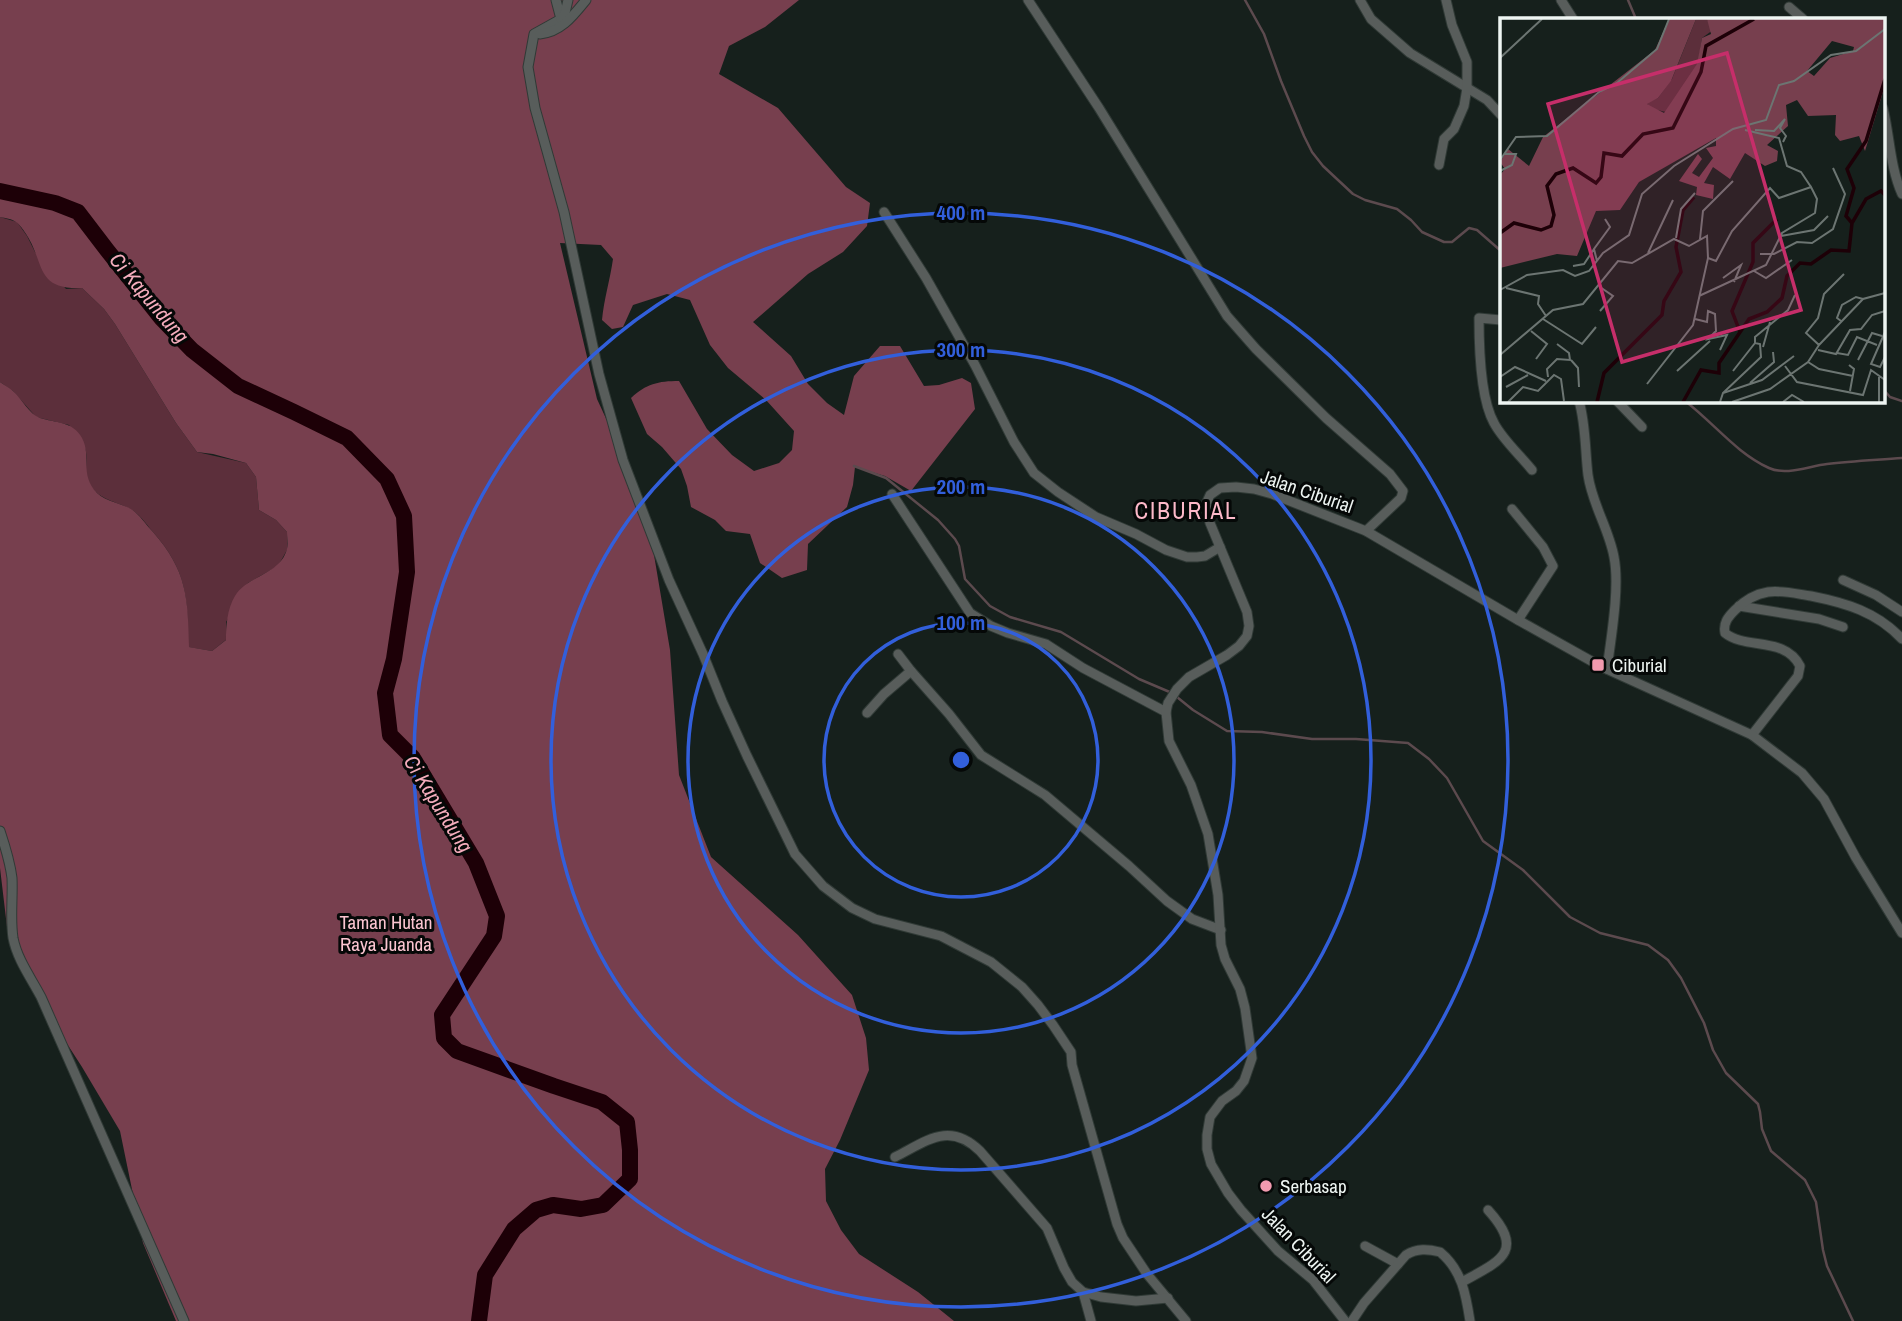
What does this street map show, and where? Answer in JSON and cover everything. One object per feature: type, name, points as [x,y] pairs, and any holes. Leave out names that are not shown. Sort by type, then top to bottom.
[{"type":"street","points":[[556,0],[561,19]]},
{"type":"street","points":[[534,34],[561,19],[568,0]]},
{"type":"street","points":[[534,34],[549,33],[563,25],[586,0]]},
{"type":"street","points":[[1028,0],[1099,108],[1227,316],[1256,349],[1326,418],[1374,459],[1398,484],[1402,491],[1401,498],[1366,531]]},
{"type":"street","points":[[1360,0],[1371,19],[1409,53],[1487,100],[1500,115]]},
{"type":"street","points":[[1439,165],[1444,139],[1454,129],[1468,88],[1466,62],[1452,25],[1447,0]]},
{"type":"street","points":[[1561,0],[1572,18]]},
{"type":"street","points":[[1789,7],[1802,18]]},
{"type":"street","points":[[534,34],[528,67],[535,107],[564,212],[599,374],[623,460],[669,580],[747,756],[795,854],[822,886],[852,908],[875,919],[941,936],[990,962],[1027,992],[1071,1052],[1094,1147],[1123,1238],[1147,1274],[1186,1321]]},
{"type":"street","points":[[1884,113],[1896,178],[1902,194]]},
{"type":"street","points":[[884,212],[926,278],[1014,442],[1034,473],[1096,517],[1166,550],[1187,557],[1201,557],[1220,547]]},
{"type":"street","points":[[1500,320],[1479,318],[1487,409],[1495,426],[1532,470]]},
{"type":"street","points":[[1579,402],[1592,494],[1614,557],[1616,577],[1607,669]]},
{"type":"street","points":[[1618,402],[1642,427]]},
{"type":"street","name":"Jalan Ciburial","points":[[1345,1321],[1313,1280],[1278,1251],[1228,1193],[1211,1164],[1207,1149],[1210,1116],[1244,1081],[1252,1058],[1240,989],[1225,959],[1221,944],[1218,895],[1208,834],[1191,785],[1169,741],[1166,712],[1177,689],[1189,677],[1227,655],[1247,636],[1247,612],[1210,523],[1206,504],[1210,495],[1220,488],[1254,489],[1272,494],[1366,531],[1607,669],[1752,736],[1802,774],[1824,799],[1902,933]]},
{"type":"street","points":[[892,494],[975,617],[1008,633],[1046,644],[1083,668],[1166,712]]},
{"type":"street","points":[[1512,509],[1543,547],[1553,566],[1518,620]]},
{"type":"street","points":[[1843,580],[1876,594],[1902,612]]},
{"type":"street","points":[[1752,736],[1798,676],[1800,666],[1796,659],[1784,651],[1732,638],[1725,633],[1726,620],[1748,599],[1769,592],[1781,592],[1856,607],[1879,619],[1902,639]]},
{"type":"street","points":[[1739,606],[1819,619],[1843,627]]},
{"type":"street","points":[[898,654],[981,755],[1045,795],[1167,901],[1192,919],[1221,930]]},
{"type":"street","points":[[867,713],[911,671]]},
{"type":"street","points":[[0,831],[12,878],[11,911],[17,952],[41,996],[184,1321]]},
{"type":"street","points":[[895,1157],[934,1137],[952,1135],[971,1143],[1047,1228],[1064,1268],[1072,1282],[1083,1292],[1136,1301],[1168,1298]]},
{"type":"street","points":[[1462,1282],[1499,1260],[1508,1245],[1497,1220],[1488,1210]]},
{"type":"street","points":[[1366,1246],[1398,1264]]},
{"type":"street","points":[[1352,1321],[1364,1303],[1413,1251],[1434,1251],[1447,1258],[1462,1282],[1466,1291],[1470,1321]]},
{"type":"street","points":[[1083,1292],[1091,1321]]},
{"type":"shaded area","points":[[0,217],[17,222],[35,252],[66,289],[82,288],[104,309],[197,452],[246,463],[256,477],[259,510],[276,520],[287,532],[287,550],[278,566],[248,583],[226,622],[227,639],[212,651],[188,647],[186,599],[173,559],[136,513],[103,497],[89,484],[85,449],[69,425],[36,417],[13,391],[0,382]]},
{"type":"green space","name":"Taman Hutan Raya Juanda","points":[[0,0],[799,0],[765,27],[729,46],[719,74],[778,108],[846,187],[870,203],[867,226],[843,252],[808,274],[753,322],[791,356],[808,384],[844,415],[854,376],[880,346],[900,346],[924,386],[939,385],[962,378],[971,383],[975,409],[911,491],[885,476],[855,467],[847,507],[808,544],[807,570],[782,578],[760,563],[750,534],[726,531],[715,520],[691,507],[681,469],[647,434],[631,398],[653,384],[679,381],[707,429],[732,455],[754,471],[779,463],[792,450],[794,431],[766,400],[728,368],[710,345],[690,300],[667,294],[633,305],[623,327],[612,329],[602,320],[613,259],[601,245],[560,243],[597,399],[627,464],[651,537],[670,650],[679,775],[711,857],[798,935],[852,995],[866,1038],[869,1070],[825,1169],[826,1201],[841,1230],[859,1254],[918,1292],[954,1321],[176,1321],[143,1243],[120,1131],[42,1005],[15,953],[7,927],[0,868],[0,382],[13,391],[36,416],[69,426],[78,432],[85,445],[88,479],[97,493],[135,512],[164,546],[173,559],[183,585],[188,613],[189,647],[212,651],[226,640],[232,601],[248,583],[271,570],[283,558],[287,547],[287,532],[276,520],[259,510],[256,477],[246,463],[197,452],[104,309],[82,288],[66,287],[48,279],[23,229],[14,221],[0,217]]},
{"type":"waterway","points":[[1245,0],[1264,34],[1304,136],[1323,166],[1353,194],[1397,209],[1422,232],[1444,242],[1452,242],[1469,228],[1477,230],[1500,250]]},
{"type":"waterway","points":[[1628,0],[1636,18]]},
{"type":"waterway","name":"Ci Kapundung","points":[[0,191],[55,203],[78,212],[162,319],[192,350],[238,386],[347,438],[387,479],[404,516],[407,572],[394,659],[385,693],[390,735],[413,758],[476,863],[497,916],[494,936],[442,1015],[444,1038],[457,1051],[602,1102],[627,1122],[630,1150],[630,1179],[603,1205],[581,1209],[553,1205],[536,1210],[514,1229],[485,1275],[479,1321]]},
{"type":"waterway","points":[[1884,390],[1890,397],[1902,401]]},
{"type":"waterway","points":[[1686,402],[1746,454],[1776,470],[1790,471],[1827,464],[1902,458]]},
{"type":"waterway","points":[[854,466],[886,478],[938,520],[959,546],[965,579],[990,606],[1010,617],[1061,632],[1139,679],[1172,693],[1227,731],[1262,732],[1312,739],[1408,743],[1429,759],[1447,778],[1483,841],[1523,870],[1570,917],[1600,933],[1648,945],[1668,960],[1681,978],[1726,1073],[1758,1104],[1762,1129],[1771,1151],[1805,1180],[1816,1202],[1827,1266],[1853,1321]]},
{"type":"place","name":"Ciburial","points":[[1598,665]]},
{"type":"place","name":"Serbasap","points":[[1266,1186]]},
{"type":"district","name":"CIBURIAL","points":[[1186,511]]}]
